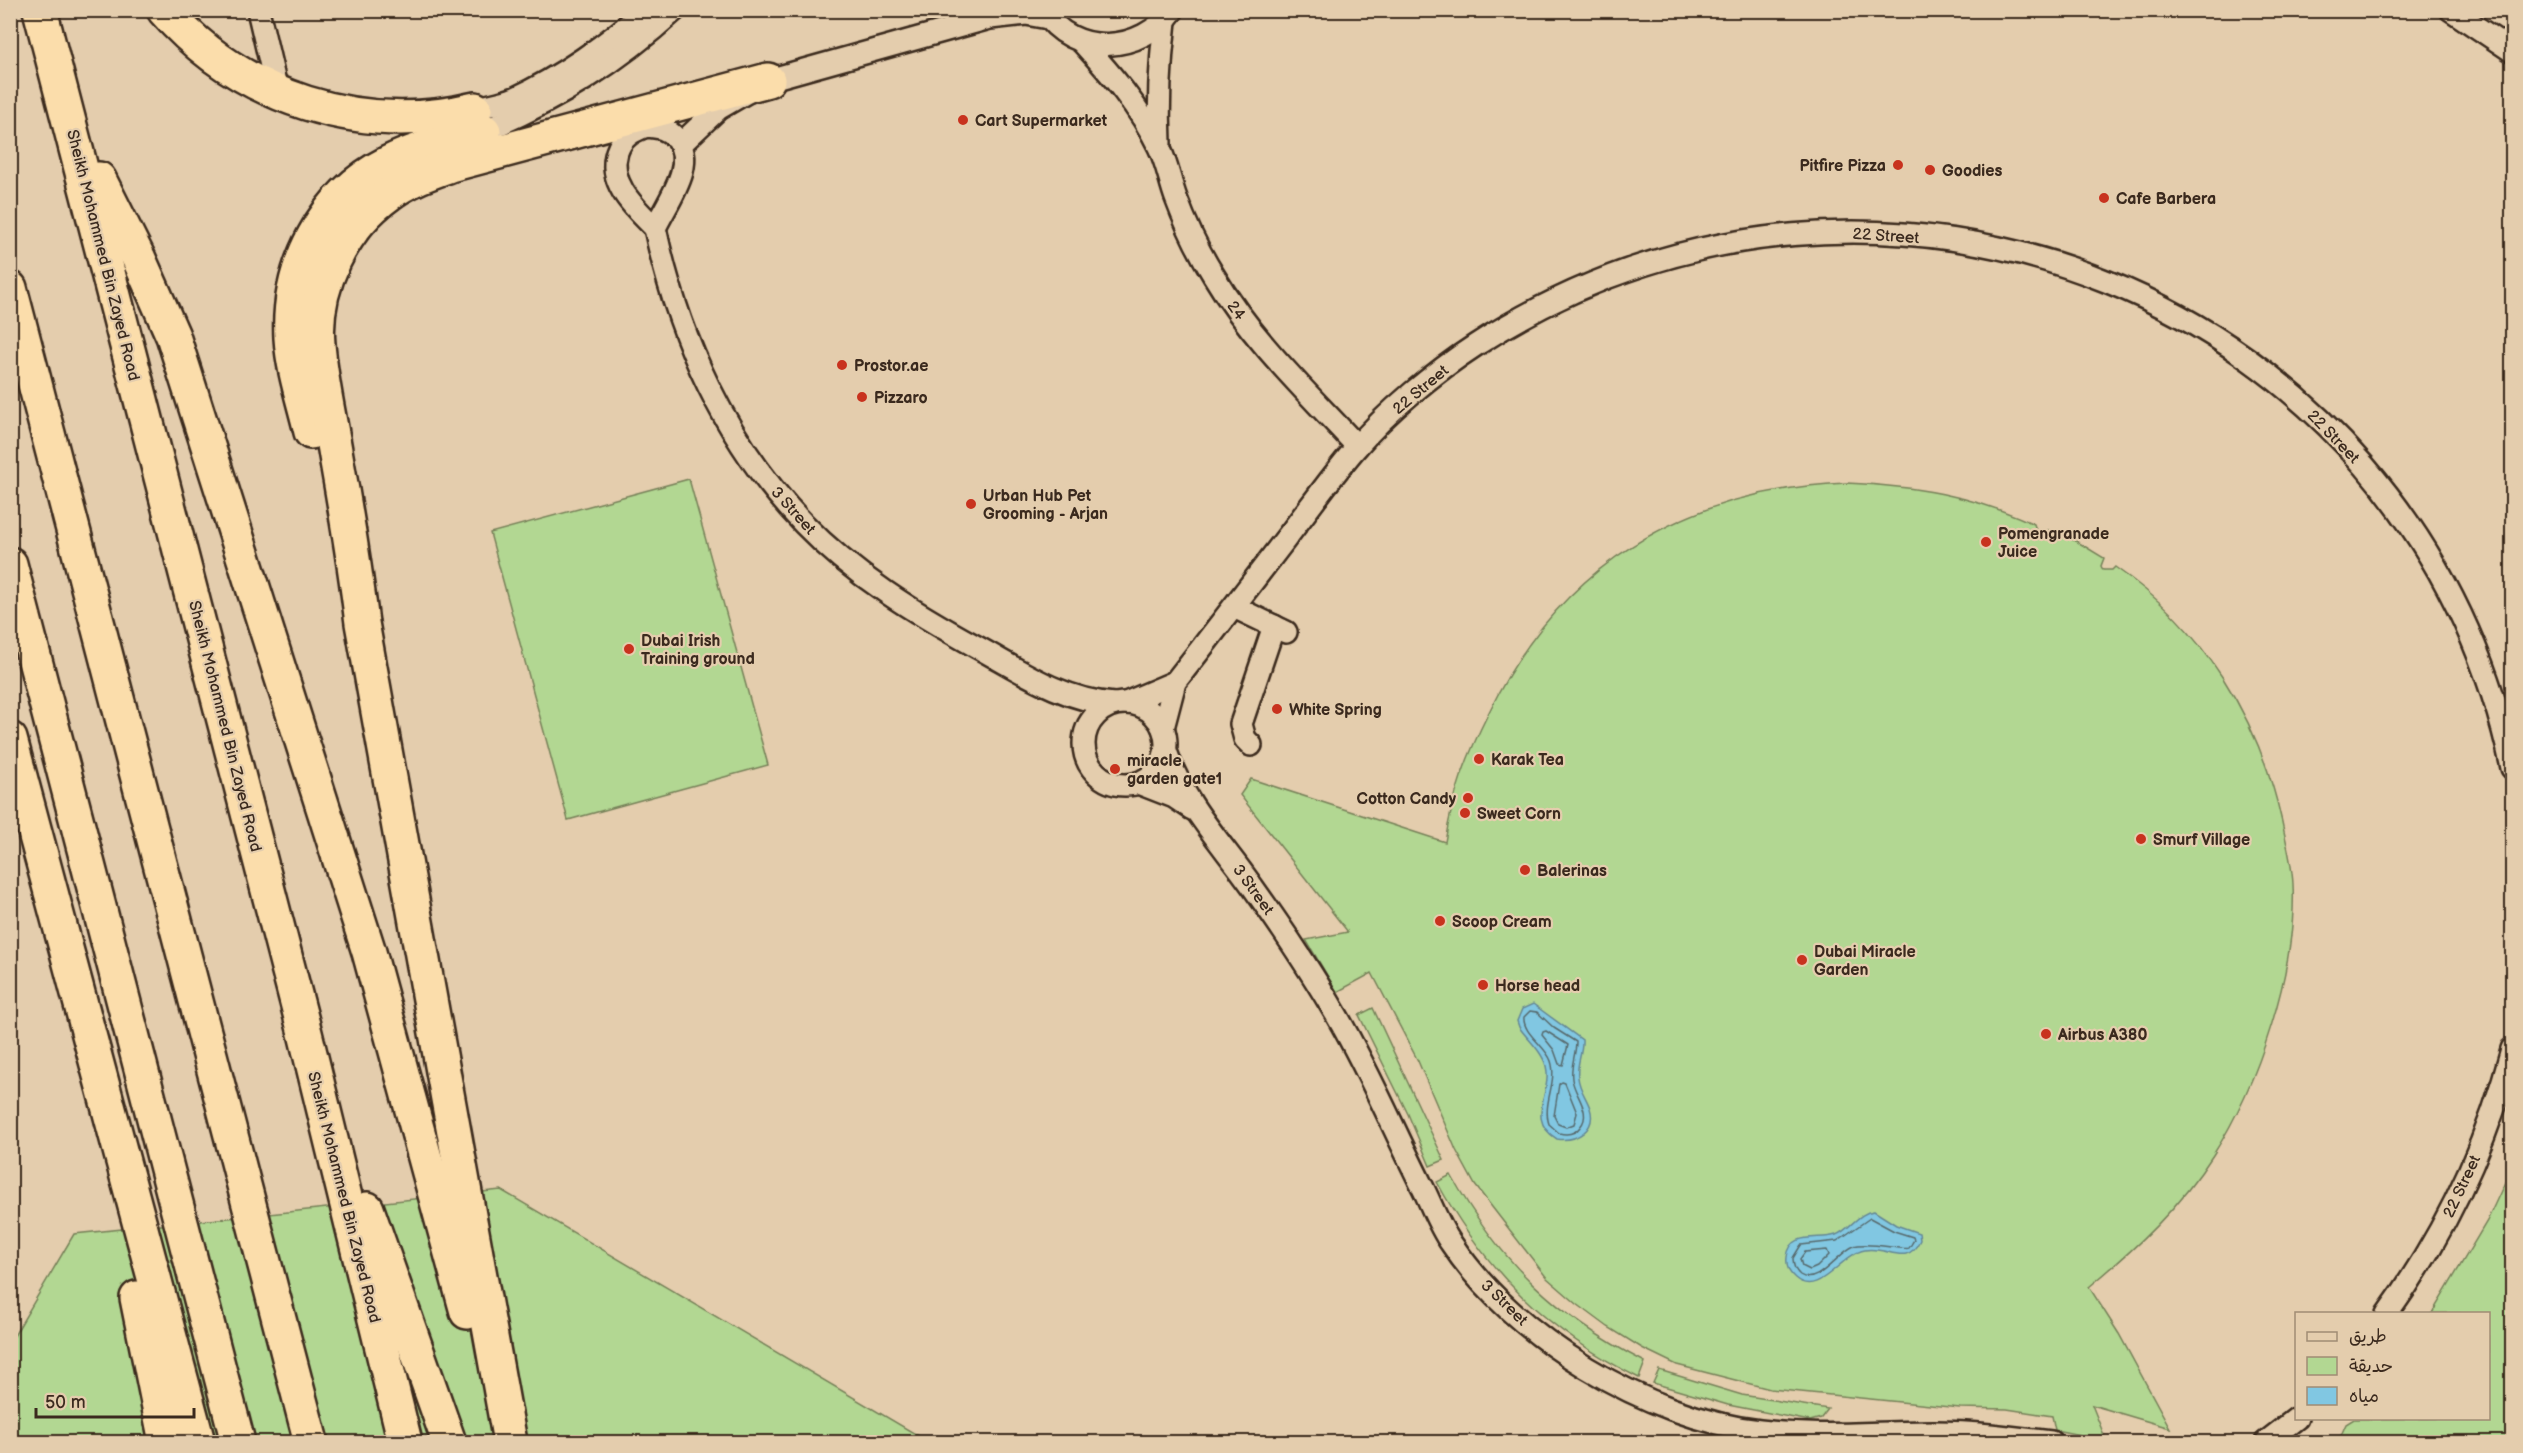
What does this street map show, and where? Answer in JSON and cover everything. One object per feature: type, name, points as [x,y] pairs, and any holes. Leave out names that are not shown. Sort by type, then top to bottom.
[{"type":"highway","name":"Sheikh Mohammed Bin Zayed Road","points":[[40,10],[305,1034],[405,1443]]},
{"type":"highway","points":[[164,10],[177,26],[206,51],[238,73],[304,103],[372,118],[442,117],[479,120]]},
{"type":"highway","points":[[509,1443],[362,622],[351,537],[317,342],[319,308],[328,275],[342,244],[363,217],[380,201],[418,177],[450,165],[768,80]]},
{"type":"highway","points":[[70,120],[139,259],[173,336],[369,952],[477,1351],[509,1443]]},
{"type":"highway","points":[[362,622],[335,535],[296,367],[291,340],[294,287],[301,261],[312,237],[339,201],[365,177],[388,163],[479,120]]},
{"type":"highway","points":[[10,288],[311,1443]]},
{"type":"highway","points":[[10,564],[238,1443]]},
{"type":"highway","points":[[10,739],[198,1443]]},
{"type":"highway","points":[[72,975],[166,1443]]},
{"type":"highway","points":[[305,1034],[449,1443]]},
{"type":"street","points":[[258,10],[277,91]]},
{"type":"street","points":[[479,120],[591,53],[626,28],[645,10]]},
{"type":"street","points":[[479,120],[529,112],[571,89],[613,62],[675,10]]},
{"type":"street","points":[[2451,10],[2512,51]]},
{"type":"street","points":[[655,228],[685,167],[685,154],[681,144],[718,109],[768,80],[990,18],[1046,14],[1063,32],[1081,41],[1111,46],[1141,39],[1169,16]]},
{"type":"street","name":"24","points":[[1160,148],[1158,106],[1169,16]]},
{"type":"street","name":"24","points":[[1081,41],[1111,74],[1137,110],[1160,148],[1187,227],[1235,309],[1258,338],[1357,446]]},
{"type":"street","name":"3 Street","points":[[681,144],[672,133],[660,127],[647,126],[635,130],[625,138],[618,149],[614,161],[615,174],[620,186],[655,228],[676,312],[694,359],[730,427],[761,473],[804,524],[883,590],[925,619],[1055,690],[1083,700],[1120,704]]},
{"type":"street","name":"22 Street","points":[[1163,728],[1175,682],[1357,446],[1439,372],[1512,323],[1604,279],[1695,250],[1790,235],[1837,232],[1885,234],[1991,247],[2103,278],[2133,291],[2219,338],[2288,390],[2350,451],[2404,519],[2426,553],[2463,620],[2490,685],[2512,768]]},
{"type":"street","points":[[1233,607],[1280,629],[1241,724],[1245,739],[1251,745]]},
{"type":"street","name":"22 Street","points":[[1120,704],[1175,682]]},
{"type":"street","name":"3 Street","points":[[1055,690],[1073,708],[1086,731]]},
{"type":"street","points":[[1120,704],[1148,710],[1163,728],[1166,751],[1156,771],[1138,783],[1117,785],[1100,777],[1088,761],[1085,752],[1086,731],[1093,720],[1120,704]]},
{"type":"street","name":"3 Street","points":[[1166,751],[1175,776],[1195,811],[1253,887],[1336,1014],[1450,1242],[1501,1300],[1542,1336],[1578,1362],[1639,1396],[1682,1413],[1736,1427],[1797,1434],[1977,1434],[2051,1443]]},
{"type":"street","name":"3 Street","points":[[1138,783],[1174,797],[1195,811]]},
{"type":"street","name":"22 Street","points":[[2388,1312],[2422,1262],[2461,1190],[2494,1111],[2512,1049]]},
{"type":"street","points":[[2266,1443],[2296,1420]]},
{"type":"street","points":[[2285,1443],[2296,1420]]},
{"type":"green space","name":"Dubai Irish Training ground","points":[[689,479],[768,765],[568,820],[490,533]]},
{"type":"green space","name":"Dubai Miracle Garden","points":[[1846,483],[1919,490],[1965,499],[2034,524],[2037,533],[2045,533],[2048,530],[2076,541],[2104,558],[2101,566],[2103,570],[2112,570],[2115,567],[2146,591],[2175,618],[2200,647],[2223,678],[2242,711],[2259,747],[2272,784],[2291,868],[2293,917],[2289,952],[2281,989],[2259,1061],[2230,1127],[2200,1174],[2156,1226],[2089,1287],[2119,1334],[2170,1428],[2092,1405],[2106,1440],[2055,1430],[2052,1416],[2007,1409],[1960,1408],[1770,1389],[1677,1365],[1642,1348],[1608,1327],[1547,1278],[1475,1185],[1456,1150],[1418,1061],[1372,973],[1337,992],[1306,940],[1348,932],[1240,795],[1251,779],[1445,842],[1461,776],[1488,714],[1517,662],[1551,616],[1590,578],[1633,546],[1680,520],[1732,501],[1787,489]]},
{"type":"green space","points":[[1373,1008],[1444,1160],[1430,1166],[1408,1114],[1359,1015]]},
{"type":"green space","points":[[2512,1167],[2512,1442],[2338,1442],[2346,1424],[2352,1420],[2490,1420],[2490,1312],[2433,1312],[2487,1221]]},
{"type":"green space","points":[[1451,1175],[1489,1234],[1533,1284],[1584,1326],[1645,1362],[1639,1378],[1576,1341],[1548,1320],[1498,1271],[1476,1244],[1437,1182]]},
{"type":"green space","points":[[501,1190],[929,1442],[11,1442],[11,1341],[74,1234]]},
{"type":"green space","points":[[1659,1370],[1742,1395],[1828,1409],[1821,1418],[1810,1421],[1728,1405],[1653,1383]]},
{"type":"water","points":[[1533,1004],[1582,1040],[1578,1077],[1591,1116],[1588,1128],[1571,1139],[1557,1139],[1547,1131],[1542,1123],[1546,1066],[1517,1021],[1522,1009]]},
{"type":"water","points":[[1874,1211],[1896,1225],[1919,1233],[1920,1240],[1915,1248],[1903,1254],[1874,1250],[1856,1253],[1813,1283],[1804,1283],[1791,1274],[1787,1257],[1794,1243],[1806,1238],[1829,1237],[1841,1233],[1863,1214]]},
{"type":"place","name":"Cart Supermarket","points":[[963,120]]},
{"type":"place","name":"Pitfire Pizza","points":[[1898,165]]},
{"type":"place","name":"Goodies","points":[[1930,170]]},
{"type":"place","name":"Cafe Barbera","points":[[2104,198]]},
{"type":"place","name":"Prostor.ae","points":[[842,365]]},
{"type":"place","name":"Pizzaro","points":[[862,397]]},
{"type":"place","name":"Urban Hub Pet Grooming - Arjan","points":[[971,504]]},
{"type":"place","name":"Pomengranade Juice","points":[[1986,542]]},
{"type":"place","name":"Dubai Irish Training ground","points":[[629,649]]},
{"type":"place","name":"White Spring","points":[[1277,709]]},
{"type":"place","name":"Karak Tea","points":[[1479,759]]},
{"type":"place","name":"miracle garden gate1","points":[[1115,769]]},
{"type":"place","name":"Cotton Candy","points":[[1468,798]]},
{"type":"place","name":"Sweet Corn","points":[[1465,813]]},
{"type":"place","name":"Smurf Village","points":[[2141,839]]},
{"type":"place","name":"Balerinas","points":[[1525,870]]},
{"type":"place","name":"Scoop Cream","points":[[1440,921]]},
{"type":"place","name":"Dubai Miracle Garden","points":[[1802,960]]},
{"type":"place","name":"Horse head","points":[[1483,985]]},
{"type":"place","name":"Airbus A380","points":[[2046,1034]]}]
